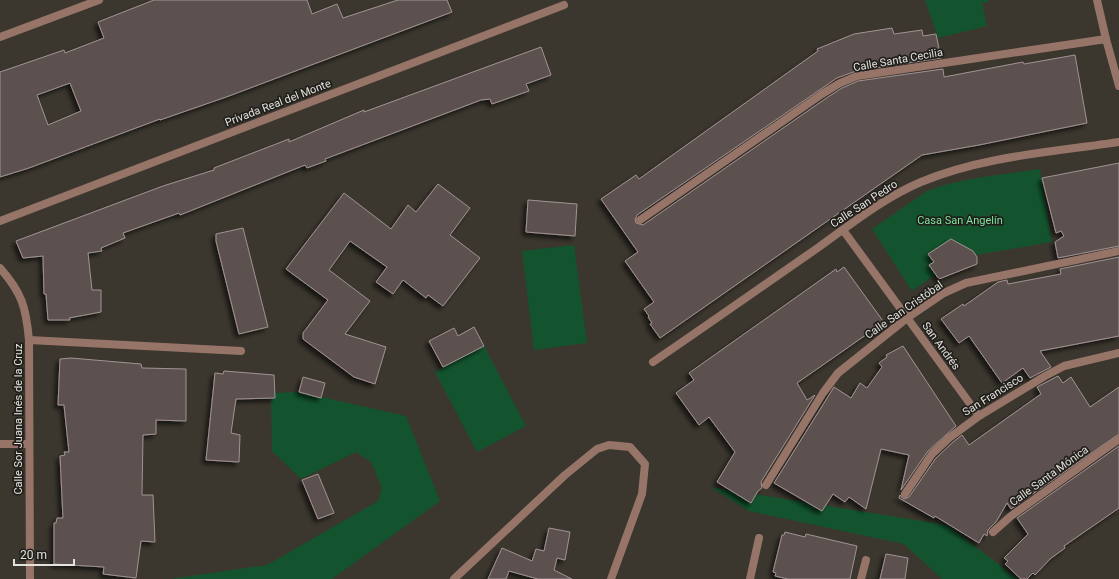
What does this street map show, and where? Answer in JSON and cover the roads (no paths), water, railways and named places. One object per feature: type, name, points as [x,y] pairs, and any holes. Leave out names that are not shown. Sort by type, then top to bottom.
[{"type":"street","points":[[0,37],[100,0]]},
{"type":"street","points":[[1097,0],[1119,86]]},
{"type":"street","name":"Privada Real del Monte","points":[[0,221],[564,5]]},
{"type":"street","name":"Calle Santa Cecilia","points":[[640,220],[822,94],[840,83],[857,76],[1106,39]]},
{"type":"street","name":"Calle San Pedro","points":[[653,362],[887,200],[920,182],[954,170],[994,161],[1119,142]]},
{"type":"street","name":"San Andrés","points":[[843,230],[979,416]]},
{"type":"street","name":"Calle San Cristóbal","points":[[766,485],[823,393],[838,373],[907,318],[944,293],[966,283],[1119,251]]},
{"type":"street","name":"Calle Sor Juana Inés de la Cruz","points":[[0,268],[11,280],[26,309],[29,340],[30,579]]},
{"type":"street","points":[[29,340],[241,352]]},
{"type":"street","name":"San Francisco","points":[[904,494],[932,454],[949,438],[979,416],[1064,366],[1119,353]]},
{"type":"street","name":"Calle Santa Mónica","points":[[993,532],[1011,516],[1119,439]]},
{"type":"street","points":[[0,444],[29,444]]},
{"type":"street","points":[[454,579],[565,475],[597,449],[609,445],[630,448],[645,464],[642,494],[611,579]]},
{"type":"street","points":[[750,579],[759,538]]},
{"type":"street","points":[[861,579],[866,560]]},
{"type":"park label","name":"Casa San Angelín","points":[[960,220]]}]
